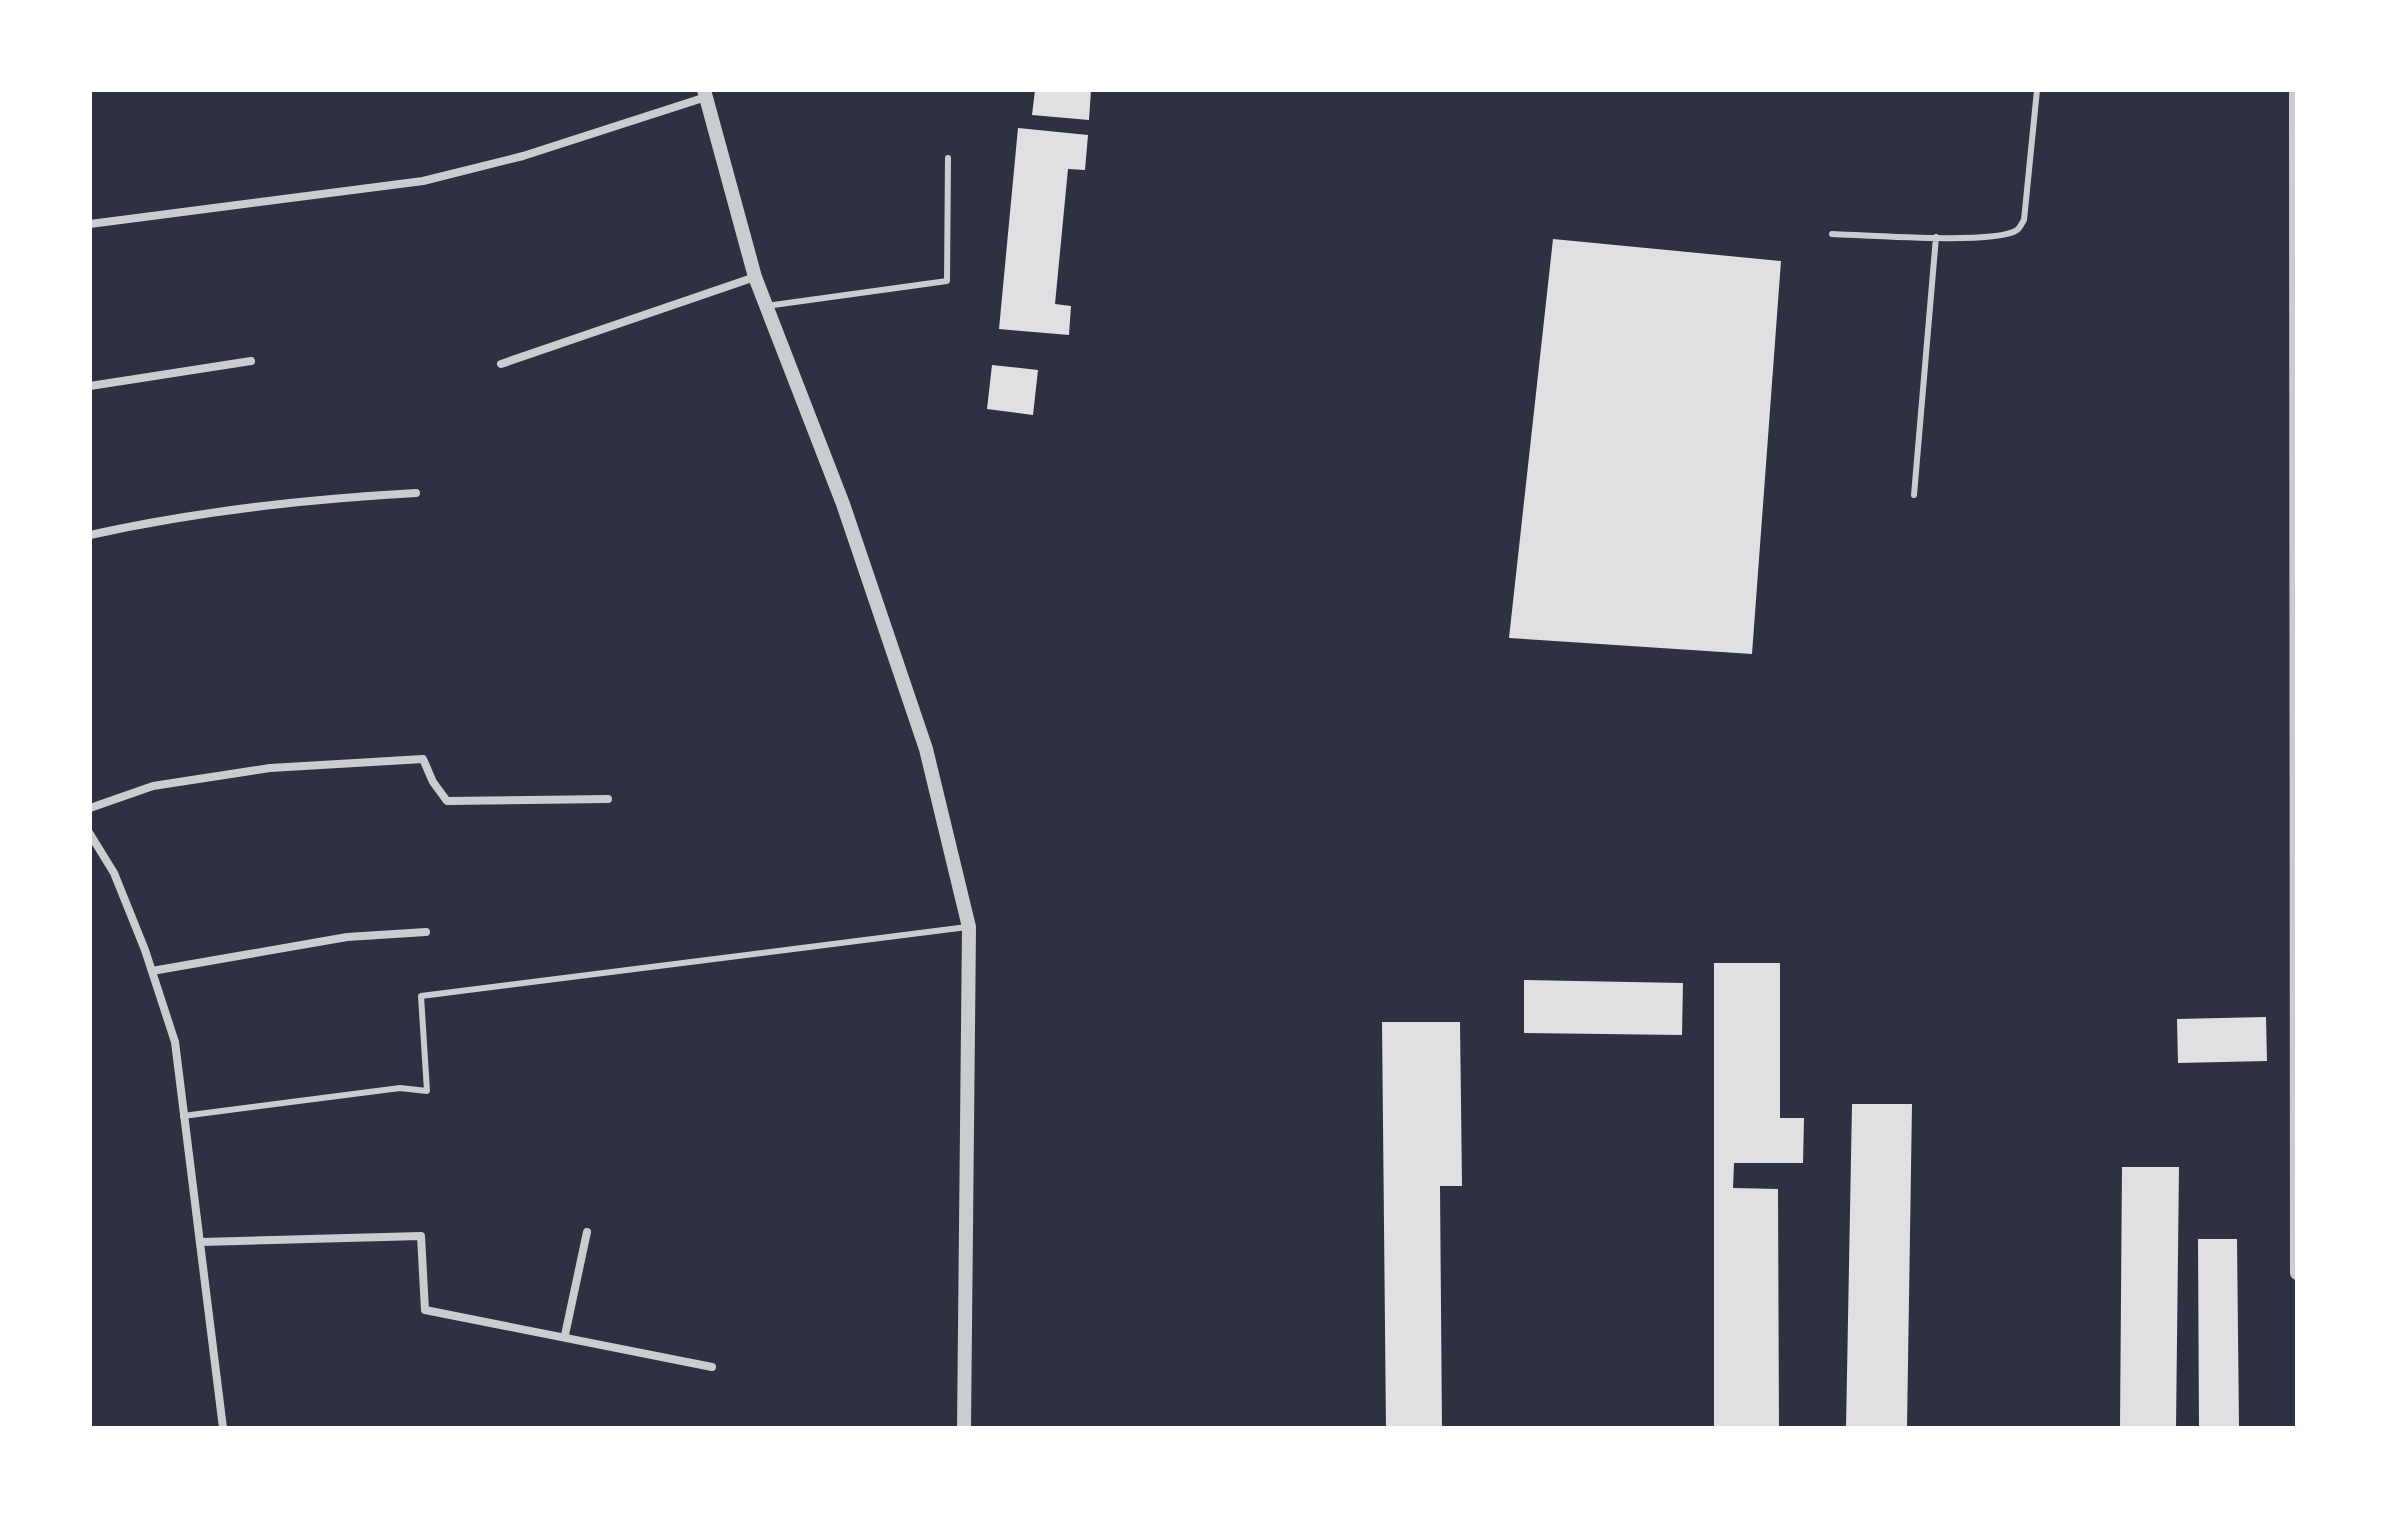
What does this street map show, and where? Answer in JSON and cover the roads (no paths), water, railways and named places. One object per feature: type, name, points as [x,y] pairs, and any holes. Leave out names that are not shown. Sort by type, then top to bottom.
[{"type":"street","points":[[2296,90],[2297,1273]]},
{"type":"street","points":[[90,224],[423,181],[523,156],[705,94],[755,277],[843,504],[926,749],[969,927],[964,1428]]},
{"type":"street","points":[[501,364],[755,277]]},
{"type":"street","points":[[90,386],[251,361]]},
{"type":"street","points":[[90,535],[145,522],[329,498],[416,493]]},
{"type":"street","points":[[90,808],[153,786],[270,768],[423,759],[433,782],[447,801],[608,799]]},
{"type":"street","points":[[90,834],[114,873],[152,971],[175,1042],[223,1428]]},
{"type":"street","points":[[152,971],[347,937],[426,932]]},
{"type":"street","points":[[565,1335],[587,1232]]},
{"type":"street","points":[[201,1242],[421,1236],[425,1310],[565,1335],[712,1367]]},
{"type":"lane","points":[[1832,234],[2004,235],[2021,225],[2037,90]]},
{"type":"lane","points":[[766,306],[947,281],[948,158]]},
{"type":"lane","points":[[1914,495],[1936,237]]},
{"type":"lane","points":[[183,1116],[400,1088],[427,1091],[421,996],[969,927]]}]
